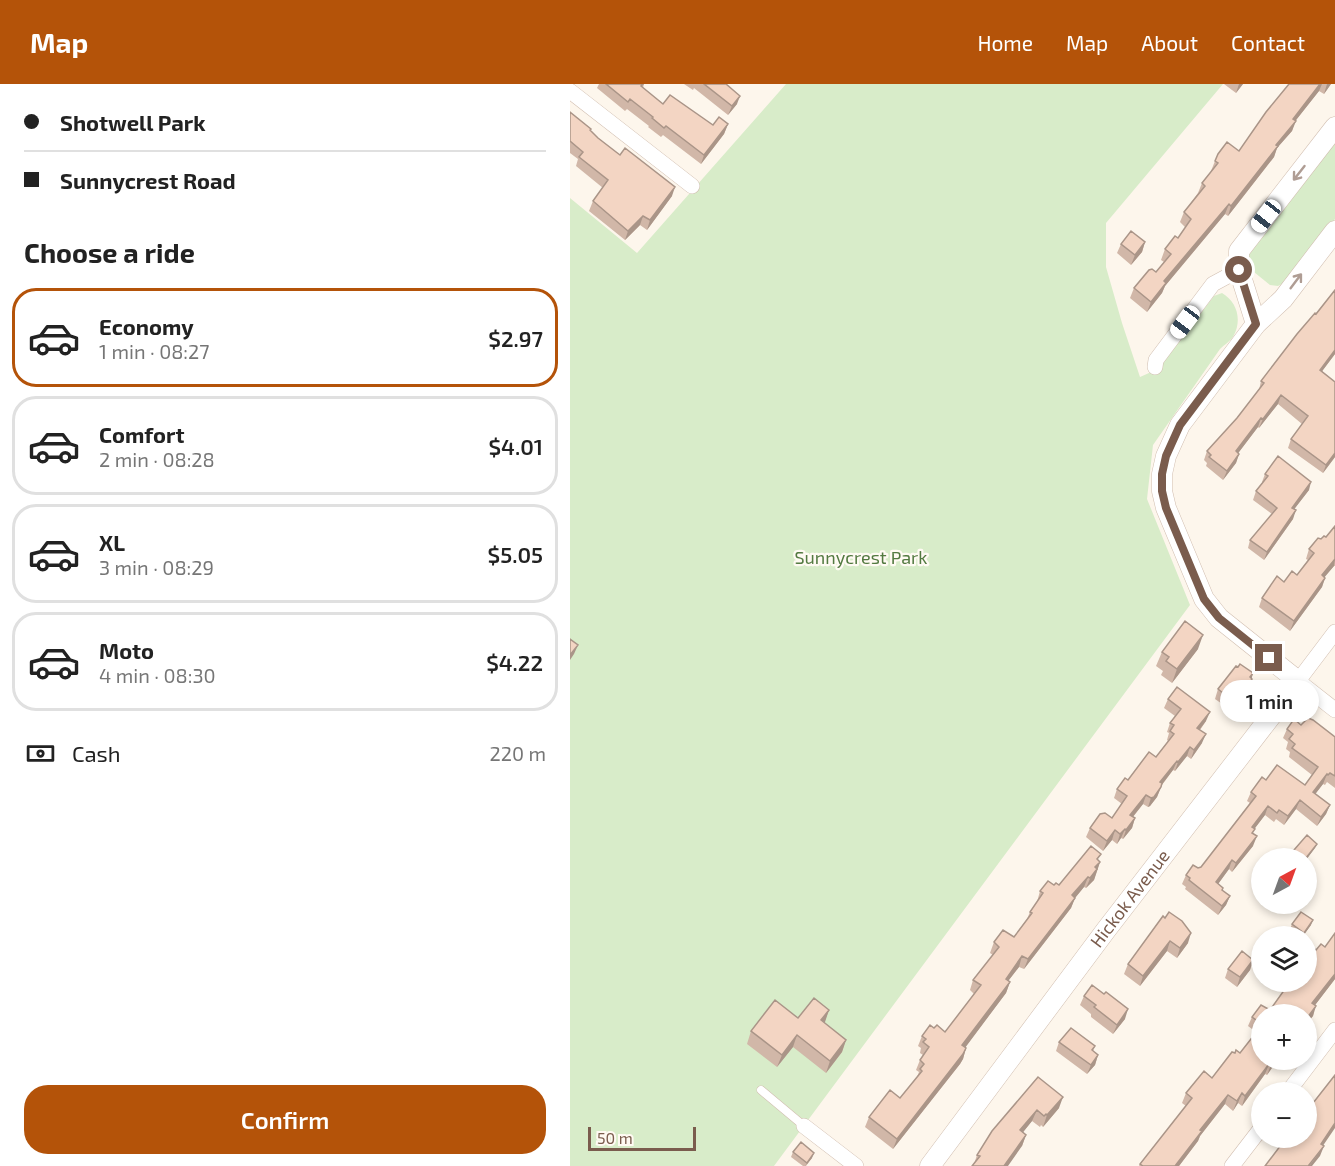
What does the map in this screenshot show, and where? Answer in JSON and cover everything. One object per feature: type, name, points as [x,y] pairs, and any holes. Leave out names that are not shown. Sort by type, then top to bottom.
[{"type":"street","points":[[570,91],[692,186]]},
{"type":"street","points":[[1256,324],[1239,270],[1239,251],[1335,127]]},
{"type":"street","points":[[1335,231],[1283,299],[1256,324],[1180,425],[1166,456],[1162,474],[1162,491],[1166,508],[1204,599],[1219,618],[1335,710]]},
{"type":"street","points":[[1155,367],[1156,360],[1213,284],[1239,270]]},
{"type":"street","name":"Hickok Avenue","points":[[930,1166],[1106,930],[1335,632]]},
{"type":"street","points":[[1296,1082],[1335,1030]]},
{"type":"street","points":[[804,1126],[856,1166]]},
{"type":"street","points":[[1232,1166],[1251,1141]]},
{"type":"lane","points":[[761,1090],[804,1126]]},
{"type":"green space","name":"Sunnycrest Park","points":[[786,84],[1223,84],[1106,223],[1106,267],[1140,377],[1158,369],[1214,296],[1222,293],[1237,311],[1238,323],[1233,337],[1220,349],[1153,445],[1147,499],[1190,605],[774,1166],[570,1166],[570,198],[637,253]]},
{"type":"green space","points":[[1335,137],[1335,219],[1286,282],[1278,286],[1270,285],[1249,268],[1247,260],[1249,251]]},
{"type":"building","points":[[606,84],[643,84],[641,86],[663,104],[670,95],[713,125],[719,117],[728,124],[704,155],[666,126],[664,128],[630,99],[628,102]]},
{"type":"building","points":[[704,84],[726,84],[740,96],[732,106]]},
{"type":"building","points":[[1289,84],[1320,84],[1293,119],[1296,121],[1276,145],[1278,146],[1231,206],[1229,204],[1164,281],[1166,283],[1151,302],[1134,288],[1149,270],[1156,272],[1171,254],[1165,249],[1175,236],[1178,238],[1191,219],[1184,212],[1205,186],[1202,183],[1218,163],[1215,161],[1218,154],[1227,142],[1239,151]]},
{"type":"building","points":[[570,112],[620,155],[625,148],[675,187],[650,220],[643,216],[628,231],[593,201],[608,180],[579,157],[583,152],[570,141]]},
{"type":"building","points":[[1131,231],[1145,242],[1135,255],[1121,244]]},
{"type":"building","points":[[1335,290],[1335,350],[1320,370],[1335,382],[1335,453],[1326,465],[1291,439],[1308,416],[1281,395],[1236,451],[1239,454],[1227,471],[1209,457],[1211,455],[1207,451],[1237,418],[1264,383],[1261,381]]},
{"type":"building","points":[[1278,456],[1311,482],[1292,508],[1296,510],[1267,552],[1250,540],[1277,508],[1256,491],[1268,476],[1265,474]]},
{"type":"building","points":[[1335,526],[1335,559],[1322,575],[1325,578],[1294,621],[1262,598],[1277,576],[1284,582],[1292,571],[1297,575],[1314,553],[1309,549],[1318,538],[1326,537]]},
{"type":"building","points":[[1185,621],[1203,635],[1177,669],[1166,661],[1169,657],[1162,652]]},
{"type":"building","points":[[570,639],[578,645],[570,655]]},
{"type":"building","points":[[1240,664],[1253,673],[1250,677],[1252,679],[1237,699],[1231,694],[1228,697],[1218,689]]},
{"type":"building","points":[[1177,687],[1210,712],[1197,728],[1206,734],[1194,750],[1190,747],[1177,761],[1160,782],[1161,787],[1154,797],[1146,795],[1130,815],[1135,818],[1126,830],[1120,834],[1115,830],[1107,841],[1090,828],[1100,814],[1105,813],[1112,818],[1127,796],[1117,789],[1125,778],[1128,780],[1149,752],[1156,757],[1174,734],[1170,731],[1174,725],[1170,723],[1181,709],[1168,699]]},
{"type":"building","points":[[1308,718],[1335,737],[1335,776],[1327,774],[1313,792],[1330,805],[1321,817],[1300,800],[1288,816],[1279,810],[1277,813],[1268,806],[1252,827],[1255,829],[1252,833],[1257,836],[1236,863],[1232,860],[1216,882],[1230,896],[1222,906],[1189,880],[1190,878],[1186,875],[1193,865],[1201,867],[1256,796],[1251,792],[1262,777],[1266,780],[1277,765],[1305,785],[1318,767],[1292,748],[1295,744],[1289,739],[1293,734],[1287,729],[1294,719],[1301,725]]},
{"type":"building","points":[[1307,835],[1317,844],[1314,848],[1296,848]]},
{"type":"building","points":[[1091,846],[1101,854],[1097,859],[1100,862],[1095,867],[1097,869],[1072,895],[1075,898],[1028,959],[1022,956],[1006,979],[1010,982],[962,1045],[966,1048],[963,1054],[897,1139],[869,1117],[890,1090],[900,1098],[922,1071],[920,1069],[924,1064],[920,1060],[929,1047],[923,1042],[926,1039],[922,1036],[930,1025],[934,1028],[937,1025],[945,1032],[981,985],[973,980],[999,947],[994,942],[1003,930],[1014,937],[1032,913],[1030,912],[1043,893],[1040,891],[1048,881],[1059,885]]},
{"type":"building","points":[[1169,912],[1182,921],[1191,933],[1180,948],[1170,941],[1143,976],[1128,964],[1163,916],[1165,918]]},
{"type":"building","points":[[1300,914],[1304,914],[1313,920],[1309,926],[1292,924]]},
{"type":"building","points":[[1335,933],[1335,974],[1313,1004],[1274,1004],[1283,992],[1317,992],[1317,949],[1321,944],[1325,947]]},
{"type":"building","points":[[1242,951],[1251,958],[1251,963],[1240,977],[1228,969]]},
{"type":"building","points":[[1092,985],[1104,994],[1106,992],[1128,1009],[1117,1025],[1084,996]]},
{"type":"building","points":[[814,998],[829,1010],[821,1020],[846,1040],[830,1061],[797,1035],[782,1055],[751,1031],[775,1000],[798,1018]]},
{"type":"building","points":[[1071,1028],[1095,1046],[1092,1050],[1098,1055],[1091,1065],[1059,1042]]},
{"type":"building","points":[[1251,1039],[1251,1070],[1264,1070],[1256,1082],[1251,1082],[1251,1088],[1245,1096],[1242,1093],[1237,1101],[1228,1095],[1175,1166],[1143,1166],[1140,1164],[1192,1098],[1186,1093],[1204,1071],[1212,1078],[1232,1052],[1235,1053],[1236,1050],[1240,1053]]},
{"type":"building","points":[[1335,1075],[1335,1123],[1321,1144],[1324,1146],[1310,1166],[1265,1166],[1279,1148],[1317,1148],[1317,1098]]},
{"type":"building","points":[[1038,1077],[1063,1097],[1047,1115],[1044,1116],[1037,1110],[1020,1130],[1026,1135],[1004,1166],[972,1166],[980,1156],[977,1155],[992,1131]]},
{"type":"building","points":[[801,1142],[814,1153],[807,1163],[793,1152]]},
{"type":"route","points":[[1239,270],[1256,324],[1180,425],[1166,456],[1162,474],[1162,491],[1166,508],[1204,599],[1219,618],[1269,658]]}]
